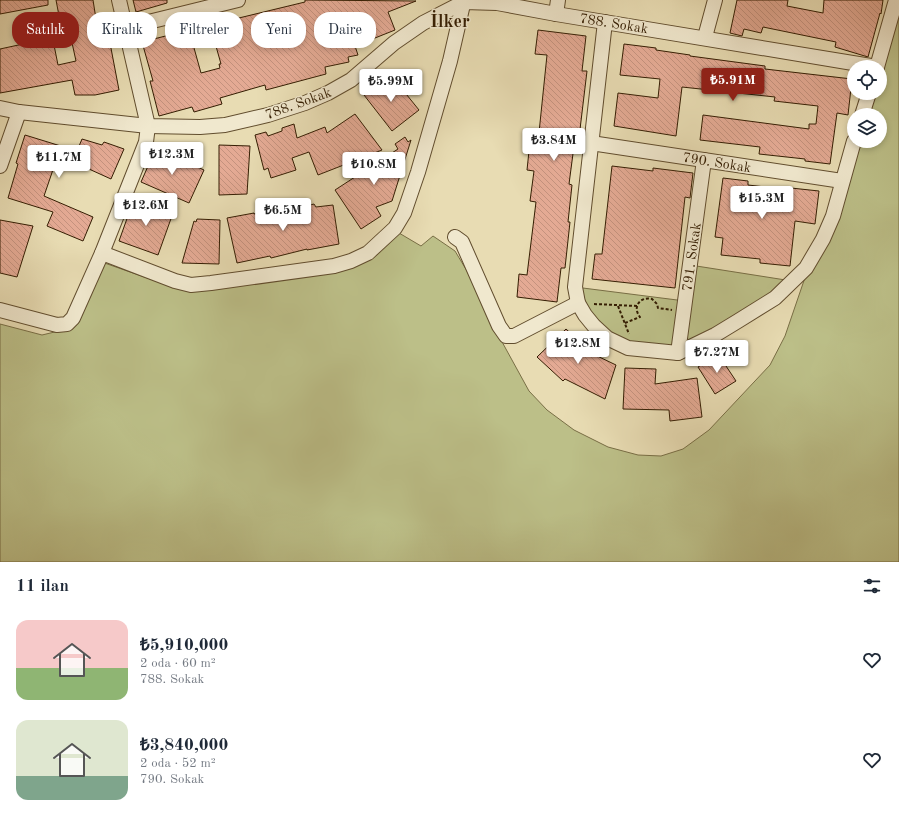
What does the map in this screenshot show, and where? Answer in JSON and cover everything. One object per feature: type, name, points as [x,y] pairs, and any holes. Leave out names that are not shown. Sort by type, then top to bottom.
[{"type":"street","points":[[119,0],[121,12]]},
{"type":"street","points":[[157,20],[238,0]]},
{"type":"street","points":[[556,14],[558,0]]},
{"type":"street","points":[[705,38],[715,0]]},
{"type":"street","points":[[879,60],[896,0]]},
{"type":"street","points":[[102,253],[175,281],[191,285],[334,266],[351,261],[368,253],[395,228],[404,213],[418,172],[450,61],[464,1]]},
{"type":"street","name":"788. Sokak","points":[[0,108],[19,112],[148,126],[225,126],[268,115],[305,103],[328,93],[351,80],[394,43],[423,23],[464,1],[497,3],[847,62]]},
{"type":"street","points":[[605,22],[575,287],[578,303],[585,315],[607,338],[620,345],[635,349],[678,353],[738,321],[775,298],[806,268],[823,239],[833,216],[852,148]]},
{"type":"street","points":[[0,310],[57,325],[67,324],[73,318],[78,309],[146,142],[148,126],[129,48]]},
{"type":"street","points":[[0,166],[19,112]]},
{"type":"street","name":"790. Sokak","points":[[591,143],[842,181]]},
{"type":"street","name":"791. Sokak","points":[[678,353],[704,160]]},
{"type":"street","points":[[455,237],[462,242],[499,326],[506,336],[514,336],[578,303]]},
{"type":"path","points":[[625,322],[640,317],[637,312],[637,306],[641,300],[648,298],[655,301],[658,308]]},
{"type":"path","points":[[578,303],[637,306]]},
{"type":"path","points":[[618,306],[635,349]]},
{"type":"green space","points":[[899,0],[899,562],[0,562],[0,324],[42,335],[63,330],[96,260],[150,279],[176,285],[335,269],[399,233],[421,246],[433,236],[455,251],[467,271],[501,340],[529,391],[547,410],[574,430],[608,447],[638,455],[661,456],[683,449],[709,430],[770,365],[785,336],[810,263],[854,148],[887,148],[887,108],[867,108],[870,100],[887,100],[887,60],[882,60]]},
{"type":"green space","points":[[690,265],[792,281],[678,353],[607,338],[575,287],[685,301]]},
{"type":"building","points":[[0,0],[48,0],[48,5],[0,14]]},
{"type":"building","points":[[56,0],[93,0],[95,12],[87,12],[87,48],[111,48],[119,90],[95,95],[75,95],[72,80],[0,93],[0,49],[12,46],[12,48],[55,48],[58,65],[76,61],[73,48],[79,48],[79,12],[58,12]]},
{"type":"building","points":[[133,0],[167,0],[167,3],[136,12]]},
{"type":"building","points":[[305,0],[416,1],[388,12],[395,30],[376,38],[376,12],[314,12],[314,48],[356,48],[358,55],[348,57],[349,62],[325,67],[326,74],[266,90],[265,85],[220,98],[222,104],[194,112],[192,107],[159,116],[150,81],[153,81],[144,48],[157,48],[157,38],[165,36],[165,48],[194,48],[201,73],[220,68],[219,64],[221,64],[216,48],[243,48],[243,17],[251,15],[251,48],[306,48],[306,12],[264,12],[305,2]]},
{"type":"building","points":[[737,0],[788,0],[787,6],[823,13],[824,0],[883,0],[881,14],[880,13],[868,57],[835,47],[836,42],[763,27],[761,33],[744,29],[742,36],[730,33]]},
{"type":"building","points":[[538,30],[586,36],[582,71],[587,71],[578,146],[574,146],[569,184],[572,185],[565,268],[561,268],[557,302],[517,297],[519,274],[527,275],[536,202],[530,201],[534,171],[527,170],[529,151],[537,152],[547,55],[535,54]]},
{"type":"building","points":[[624,44],[656,48],[656,50],[690,56],[765,66],[765,69],[847,78],[847,100],[850,100],[849,108],[847,108],[847,115],[837,113],[830,164],[805,161],[805,159],[759,154],[760,147],[700,140],[703,115],[809,129],[809,124],[816,124],[818,106],[774,101],[775,97],[682,87],[676,136],[614,126],[618,93],[658,98],[660,79],[620,75]]},
{"type":"building","points":[[390,74],[419,110],[392,131],[364,95]]},
{"type":"building","points":[[355,114],[382,150],[318,175],[309,152],[292,158],[296,170],[271,178],[268,168],[264,170],[255,135],[266,132],[268,136],[282,131],[282,128],[294,124],[297,138],[325,127],[327,133]]},
{"type":"building","points":[[25,135],[77,151],[82,139],[102,145],[104,142],[124,149],[111,179],[58,155],[44,196],[93,217],[83,241],[47,226],[53,212],[8,198],[18,164],[16,163]]},
{"type":"building","points":[[405,137],[408,142],[411,140],[392,201],[376,207],[381,216],[361,229],[335,190],[398,149],[395,144]]},
{"type":"building","points":[[219,145],[250,146],[247,194],[219,195]]},
{"type":"building","points":[[156,148],[204,170],[189,203],[141,182]]},
{"type":"building","points":[[612,166],[653,171],[653,168],[693,173],[690,198],[685,197],[675,288],[592,279],[595,254],[602,254]]},
{"type":"building","points":[[723,178],[748,181],[748,185],[791,190],[791,188],[819,191],[815,224],[795,221],[790,266],[760,263],[760,259],[721,255],[723,238],[715,237]]},
{"type":"building","points":[[134,199],[173,213],[158,255],[119,241]]},
{"type":"building","points":[[314,204],[316,207],[333,205],[339,244],[307,249],[271,258],[270,256],[237,263],[227,218],[254,214],[283,207],[290,210]]},
{"type":"building","points":[[197,219],[220,220],[219,264],[182,263],[194,221],[196,222]]},
{"type":"building","points":[[0,220],[33,226],[17,277],[0,273]]},
{"type":"building","points":[[566,329],[593,354],[616,365],[605,399],[565,379],[563,381],[537,357]]},
{"type":"building","points":[[718,354],[736,381],[715,394],[698,367]]},
{"type":"building","points":[[625,368],[656,369],[655,384],[697,378],[702,417],[670,421],[669,410],[623,409]]},
{"type":"district","name":"İlker","points":[[450,21]]}]
